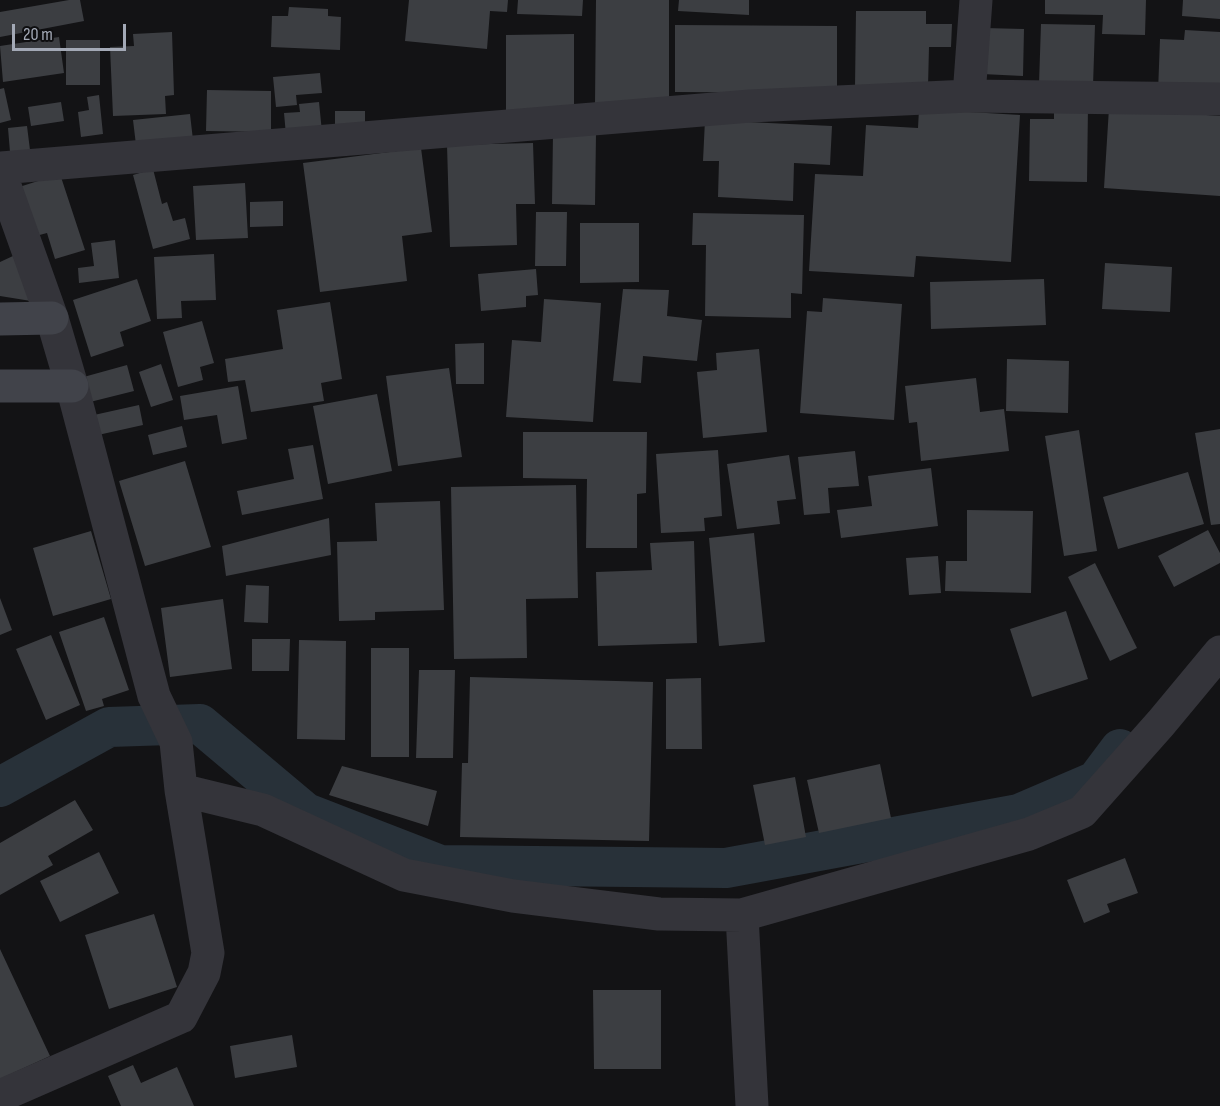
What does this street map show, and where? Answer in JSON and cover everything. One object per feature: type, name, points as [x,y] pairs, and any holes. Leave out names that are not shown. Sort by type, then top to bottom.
[{"type":"street","points":[[969,96],[976,0]]},
{"type":"street","points":[[0,1096],[180,1017],[204,973],[207,953],[181,789],[176,742],[154,696],[72,386],[52,318],[0,170],[750,106],[969,96],[1220,99]]},
{"type":"street","points":[[0,319],[52,318]]},
{"type":"street","points":[[0,386],[72,386]]},
{"type":"street","points":[[181,789],[263,810],[405,875],[513,896],[659,914],[742,915],[1029,834],[1082,812],[1220,652]]},
{"type":"street","points":[[742,915],[752,1106]]},
{"type":"building","points":[[80,0],[84,21],[0,37],[0,12]]},
{"type":"building","points":[[409,0],[508,0],[507,12],[490,11],[487,49],[405,41]]},
{"type":"building","points":[[518,0],[583,0],[582,16],[517,14]]},
{"type":"building","points":[[596,0],[669,0],[669,105],[595,104]]},
{"type":"building","points":[[679,0],[749,0],[749,15],[678,11]]},
{"type":"building","points":[[1045,0],[1146,0],[1145,35],[1102,34],[1103,15],[1045,14]]},
{"type":"building","points":[[1183,0],[1220,0],[1220,19],[1182,16]]},
{"type":"building","points":[[289,7],[328,9],[328,16],[341,17],[340,50],[271,47],[272,16],[288,16]]},
{"type":"building","points":[[856,11],[926,11],[926,24],[952,24],[951,47],[929,47],[928,87],[855,87]]},
{"type":"building","points":[[1041,24],[1095,25],[1093,86],[1039,84]]},
{"type":"building","points":[[675,25],[837,26],[837,93],[675,92]]},
{"type":"building","points":[[984,28],[1024,29],[1023,76],[982,74]]},
{"type":"building","points":[[1185,30],[1220,32],[1220,94],[1158,92],[1160,39],[1184,40]]},
{"type":"building","points":[[172,32],[174,95],[165,96],[166,114],[113,116],[110,47],[134,46],[133,34]]},
{"type":"building","points":[[574,34],[574,114],[506,114],[506,35]]},
{"type":"building","points":[[59,37],[64,73],[3,82],[0,46]]},
{"type":"building","points":[[66,40],[100,40],[100,85],[66,85]]},
{"type":"building","points":[[320,73],[322,93],[296,95],[297,105],[276,107],[273,77]]},
{"type":"building","points":[[4,88],[11,120],[0,123],[0,89]]},
{"type":"building","points":[[207,90],[271,91],[271,132],[206,131]]},
{"type":"building","points":[[99,95],[103,134],[81,137],[78,112],[89,110],[87,97]]},
{"type":"building","points":[[61,102],[64,121],[31,126],[28,107]]},
{"type":"building","points":[[319,102],[322,132],[286,135],[284,113],[300,112],[299,104]]},
{"type":"building","points":[[1054,105],[1088,106],[1087,182],[1029,181],[1030,119],[1054,119]]},
{"type":"building","points":[[1109,108],[1220,116],[1220,196],[1104,188]]},
{"type":"building","points":[[919,109],[1020,115],[1011,262],[916,256],[914,277],[809,271],[815,174],[863,176],[866,125],[918,128]]},
{"type":"building","points":[[335,111],[365,111],[365,129],[335,128]]},
{"type":"building","points":[[190,114],[193,140],[136,145],[133,120]]},
{"type":"building","points":[[705,120],[832,126],[830,165],[794,163],[793,201],[718,197],[719,161],[703,161]]},
{"type":"building","points":[[27,126],[30,150],[10,152],[8,128]]},
{"type":"building","points":[[553,133],[596,134],[595,205],[552,204]]},
{"type":"building","points":[[533,143],[535,204],[516,204],[517,245],[450,247],[447,145]]},
{"type":"building","points":[[421,148],[432,232],[402,236],[407,281],[320,292],[303,163]]},
{"type":"building","points":[[153,169],[162,204],[167,202],[173,221],[185,218],[190,239],[153,249],[133,175]]},
{"type":"building","points":[[60,174],[85,250],[55,259],[47,233],[32,237],[16,188]]},
{"type":"building","points":[[245,183],[248,238],[196,240],[193,186]]},
{"type":"building","points":[[283,201],[283,226],[250,227],[250,202]]},
{"type":"building","points":[[536,212],[567,212],[566,266],[535,266]]},
{"type":"building","points":[[693,213],[804,215],[802,294],[791,293],[791,318],[705,316],[706,245],[692,245]]},
{"type":"building","points":[[580,223],[639,223],[639,282],[580,283]]},
{"type":"building","points":[[115,240],[119,278],[79,283],[78,268],[94,266],[91,243]]},
{"type":"building","points":[[214,254],[216,300],[181,301],[182,318],[157,319],[154,257]]},
{"type":"building","points":[[13,256],[31,301],[0,296],[0,262]]},
{"type":"building","points":[[1105,263],[1172,267],[1170,312],[1102,309]]},
{"type":"building","points":[[536,269],[538,295],[526,296],[526,307],[481,311],[478,274]]},
{"type":"building","points":[[137,279],[151,321],[120,332],[124,346],[91,357],[73,300]]},
{"type":"building","points":[[1044,279],[1046,325],[931,329],[930,282]]},
{"type":"building","points":[[623,289],[669,290],[667,316],[702,320],[697,361],[643,356],[641,383],[613,381]]},
{"type":"building","points":[[823,298],[902,304],[894,420],[800,413],[807,311],[822,312]]},
{"type":"building","points":[[544,299],[601,303],[593,422],[506,417],[512,340],[541,342]]},
{"type":"building","points":[[330,302],[342,379],[321,383],[324,401],[251,412],[245,380],[228,382],[225,359],[283,349],[277,310]]},
{"type":"building","points":[[202,321],[214,363],[200,367],[203,380],[178,387],[163,332]]},
{"type":"building","points":[[484,343],[484,384],[456,384],[455,344]]},
{"type":"building","points":[[759,349],[767,432],[703,438],[697,372],[717,370],[716,353]]},
{"type":"building","points":[[1007,359],[1069,361],[1068,413],[1006,411]]},
{"type":"building","points":[[161,364],[173,400],[151,407],[139,372]]},
{"type":"building","points":[[127,365],[134,391],[86,403],[80,378]]},
{"type":"building","points":[[449,368],[462,457],[398,466],[386,376]]},
{"type":"building","points":[[976,378],[980,412],[1004,409],[1009,451],[921,461],[917,422],[909,423],[905,386]]},
{"type":"building","points":[[238,386],[247,439],[222,444],[217,415],[184,420],[180,396]]},
{"type":"building","points":[[377,394],[392,471],[328,484],[313,406]]},
{"type":"building","points":[[139,405],[143,425],[98,435],[94,415]]},
{"type":"building","points":[[182,426],[187,447],[153,455],[148,435]]},
{"type":"building","points":[[1220,429],[1220,524],[1211,525],[1195,433]]},
{"type":"building","points":[[1079,430],[1097,551],[1064,556],[1045,436]]},
{"type":"building","points":[[523,432],[647,432],[646,493],[637,494],[637,548],[586,548],[587,479],[523,478]]},
{"type":"building","points":[[313,445],[323,499],[242,515],[237,491],[294,479],[288,449]]},
{"type":"building","points":[[718,450],[722,516],[704,518],[705,531],[661,533],[656,454]]},
{"type":"building","points":[[855,451],[859,486],[828,488],[830,513],[804,515],[798,457]]},
{"type":"building","points":[[789,455],[796,499],[777,501],[780,524],[737,529],[727,464]]},
{"type":"building","points":[[185,461],[211,547],[145,566],[119,481]]},
{"type":"building","points":[[931,468],[938,526],[841,538],[837,510],[872,506],[868,476]]},
{"type":"building","points":[[1188,472],[1204,524],[1118,549],[1103,497]]},
{"type":"building","points":[[576,485],[578,598],[526,599],[527,658],[454,659],[451,487]]},
{"type":"building","points":[[440,501],[444,610],[375,612],[375,620],[339,621],[337,542],[377,541],[375,503]]},
{"type":"building","points":[[967,510],[1033,511],[1031,593],[945,591],[946,561],[967,561]]},
{"type":"building","points":[[329,518],[331,555],[226,576],[222,546]]},
{"type":"building","points":[[1208,530],[1220,553],[1220,563],[1174,587],[1158,556]]},
{"type":"building","points":[[91,531],[111,599],[53,616],[33,548]]},
{"type":"building","points":[[754,533],[765,642],[719,646],[709,538]]},
{"type":"building","points":[[694,541],[697,643],[598,646],[596,572],[652,570],[650,543]]},
{"type":"building","points":[[938,556],[941,593],[909,595],[906,558]]},
{"type":"building","points":[[1095,563],[1137,648],[1110,661],[1068,577]]},
{"type":"building","points":[[246,585],[269,586],[268,623],[244,622]]},
{"type":"building","points":[[0,598],[12,630],[0,635]]},
{"type":"building","points":[[223,599],[232,669],[170,677],[161,608]]},
{"type":"building","points":[[1066,611],[1088,679],[1032,697],[1010,629]]},
{"type":"building","points":[[104,617],[129,690],[102,699],[104,706],[86,711],[59,632]]},
{"type":"building","points":[[51,635],[80,705],[46,720],[16,649]]},
{"type":"building","points":[[252,639],[290,639],[289,671],[252,671]]},
{"type":"building","points":[[299,640],[346,641],[345,740],[297,739]]},
{"type":"building","points":[[371,648],[409,648],[409,757],[371,757]]},
{"type":"building","points":[[419,670],[455,670],[453,758],[416,758]]},
{"type":"building","points":[[470,677],[653,682],[649,841],[460,837],[462,763],[468,763]]},
{"type":"building","points":[[701,678],[702,749],[666,749],[666,679]]},
{"type":"building","points":[[880,764],[891,818],[819,833],[807,780]]},
{"type":"building","points":[[342,766],[437,791],[428,826],[329,795]]},
{"type":"building","points":[[795,777],[806,837],[765,845],[753,785]]},
{"type":"building","points":[[75,800],[93,830],[48,856],[53,865],[0,895],[0,843]]},
{"type":"building","points":[[99,852],[119,893],[60,922],[40,881]]},
{"type":"building","points":[[1125,858],[1138,893],[1107,904],[1110,912],[1084,923],[1067,880]]},
{"type":"building","points":[[154,914],[177,987],[109,1009],[85,935]]},
{"type":"building","points":[[0,949],[50,1056],[0,1079]]},
{"type":"building","points":[[593,990],[661,990],[661,1069],[594,1069]]},
{"type":"building","points":[[292,1035],[297,1067],[235,1078],[230,1046]]},
{"type":"building","points":[[133,1065],[141,1083],[177,1067],[194,1106],[121,1106],[108,1076]]},
{"type":"waterway","points":[[0,787],[109,727],[200,724],[306,813],[440,865],[726,868],[1019,814],[1096,781],[1120,749]]}]
